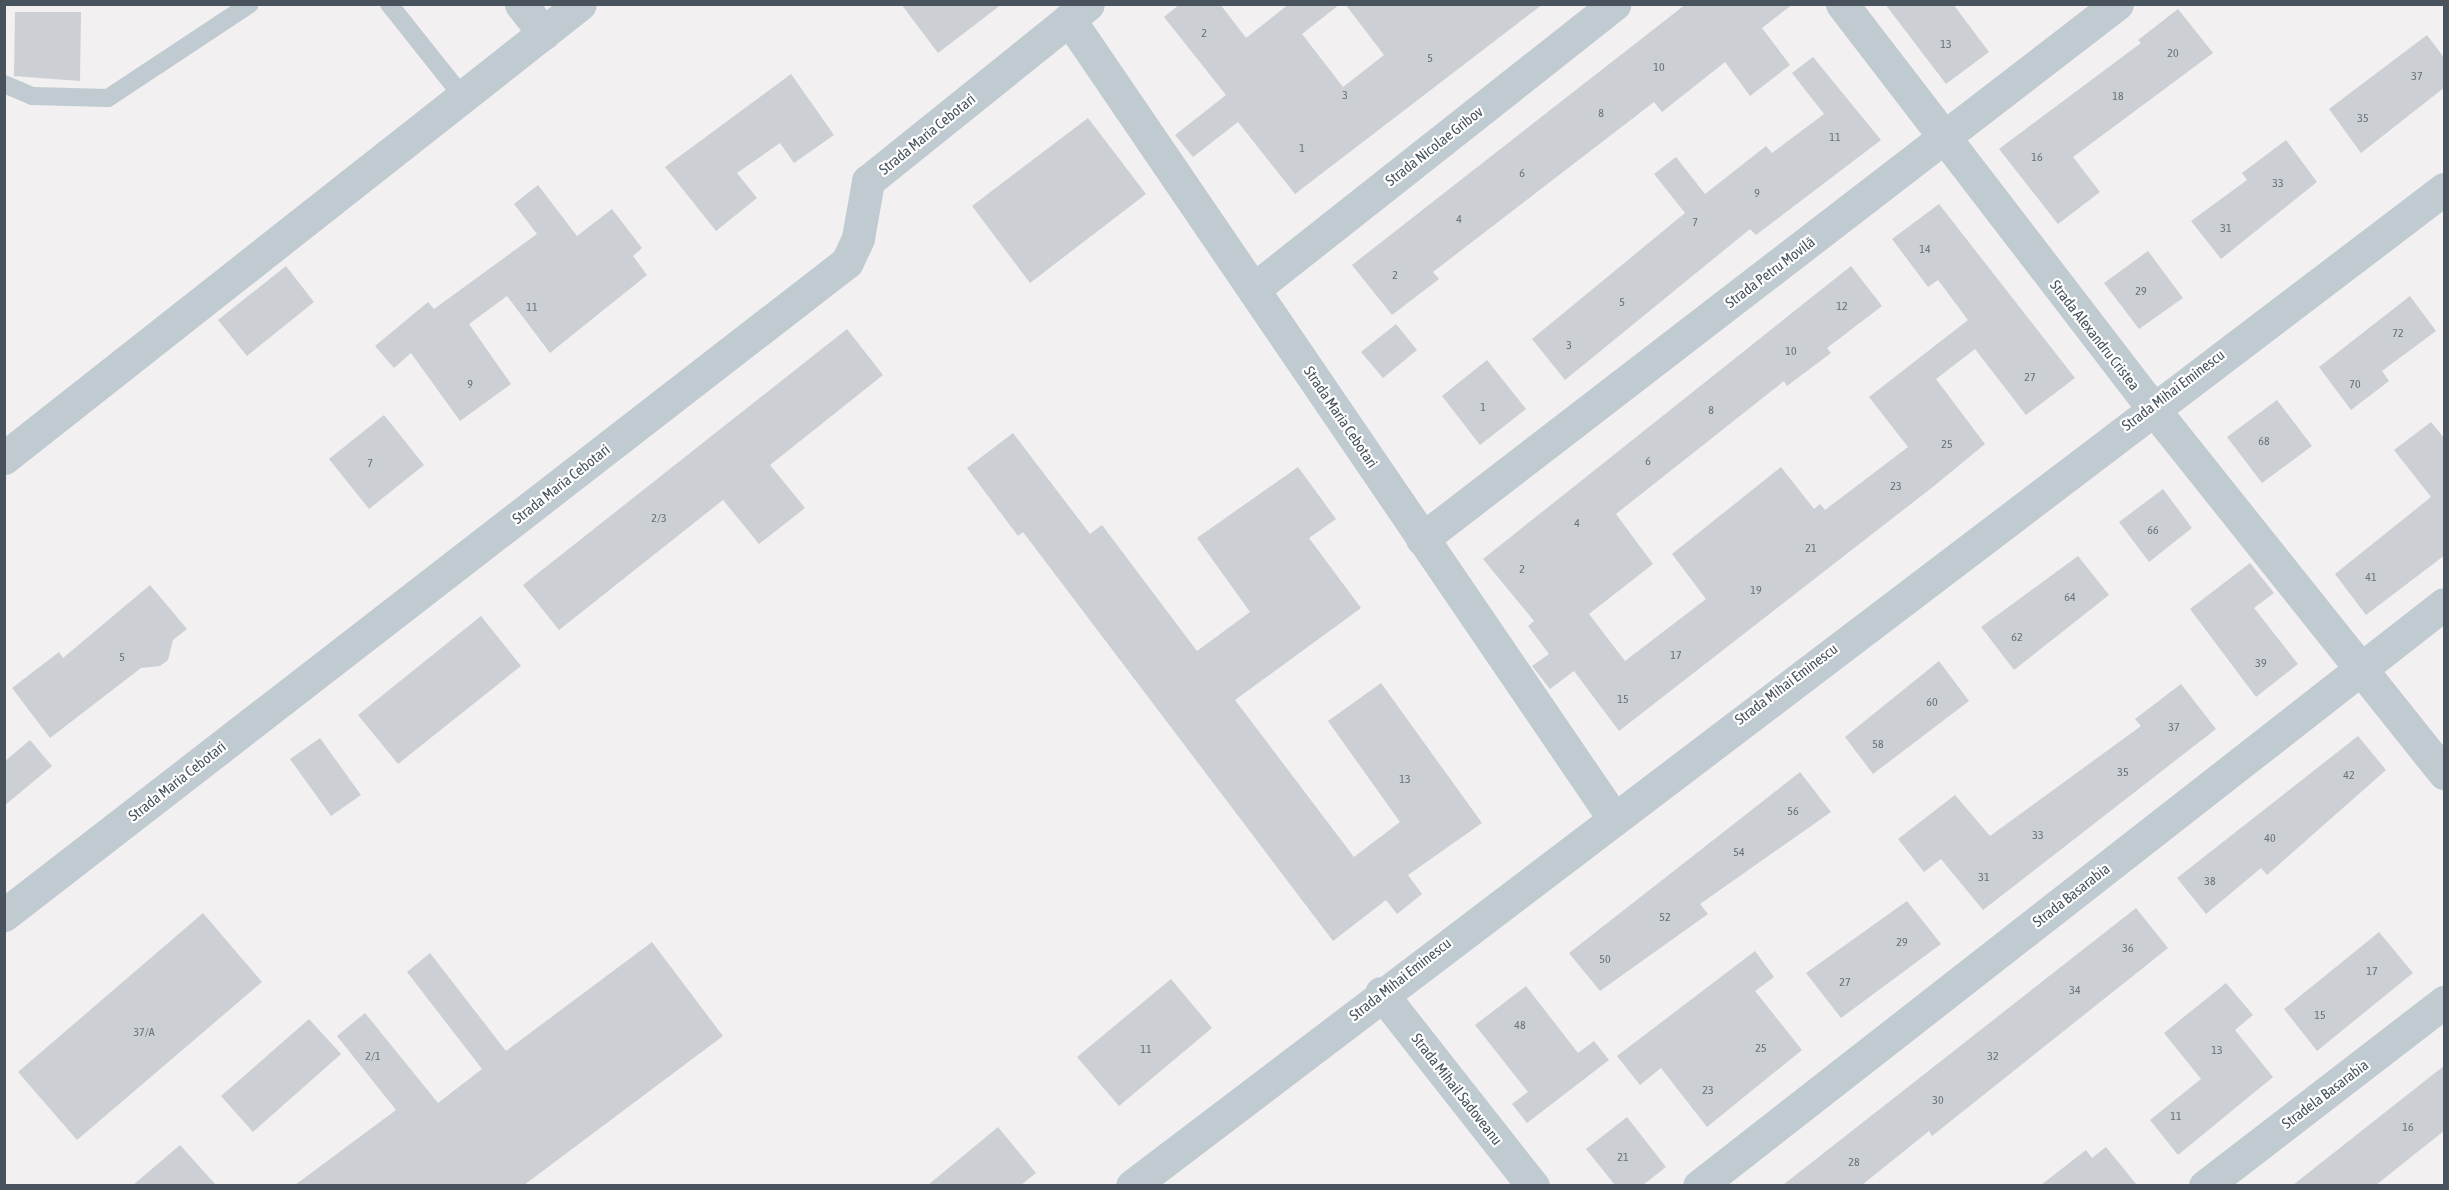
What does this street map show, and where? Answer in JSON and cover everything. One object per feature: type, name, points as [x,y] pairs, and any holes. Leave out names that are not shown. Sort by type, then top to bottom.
[{"type":"street","points":[[521,4],[544,33]]},
{"type":"street","points":[[4,458],[580,4]]},
{"type":"street","name":"Strada Nicolae Gribov","points":[[1255,288],[1614,4]]},
{"type":"street","name":"Strada Alexandru Cristea","points":[[1842,4],[1943,140],[2151,406],[2445,773]]},
{"type":"street","name":"Strada Petru Movilă","points":[[1422,539],[2118,4]]},
{"type":"street","name":"Strada Maria Cebotari","points":[[4,915],[847,262],[858,238],[868,181],[1078,12],[1255,288],[1422,539],[1612,816]]},
{"type":"street","name":"Strada Mihai Eminescu","points":[[1132,1185],[2151,406],[2445,189]]},
{"type":"street","name":"Strada Basarabia","points":[[1699,1185],[2445,604]]},
{"type":"street","name":"Strada Mihail Sadoveanu","points":[[1381,993],[1533,1185]]},
{"type":"street","name":"Stradela Basarabia","points":[[2205,1185],[2445,1002]]},
{"type":"lane","points":[[4,84],[32,96],[108,98],[250,4]]},
{"type":"lane","points":[[389,4],[464,97]]},
{"type":"building","points":[[901,4],[1002,4],[938,53]]},
{"type":"building","points":[[1180,4],[1220,4],[1246,38],[1289,4],[1340,4],[1302,34],[1343,87],[1384,55],[1345,4],[1543,4],[1295,194],[1238,122],[1193,157],[1175,135],[1226,95],[1164,17]]},
{"type":"building","points":[[1686,4],[1793,4],[1762,28],[1790,65],[1750,96],[1725,62],[1662,112],[1654,102],[1433,272],[1439,279],[1392,315],[1352,265]]},
{"type":"building","points":[[1885,4],[1953,4],[1989,52],[1946,84]]},
{"type":"building","points":[[2178,9],[2213,53],[2073,157],[2100,192],[2058,224],[1999,149],[2141,43],[2138,40]]},
{"type":"building","points":[[15,12],[81,12],[80,81],[14,76]]},
{"type":"building","points":[[2427,35],[2445,59],[2445,87],[2361,153],[2329,109]]},
{"type":"building","points":[[1813,57],[1881,140],[1756,235],[1750,229],[1565,380],[1532,339],[1685,213],[1654,174],[1676,157],[1705,194],[1766,146],[1772,153],[1824,114],[1792,73]]},
{"type":"building","points":[[791,74],[834,135],[794,163],[780,143],[737,173],[757,198],[716,231],[665,167]]},
{"type":"building","points":[[1088,118],[1146,194],[1030,283],[972,206]]},
{"type":"building","points":[[2286,140],[2317,182],[2221,259],[2191,221],[2247,180],[2242,173]]},
{"type":"building","points":[[538,185],[577,236],[612,209],[642,248],[633,256],[647,275],[550,353],[507,296],[469,324],[511,384],[460,421],[411,353],[394,368],[375,346],[428,302],[434,309],[537,234],[514,204]]},
{"type":"building","points":[[1939,204],[2075,378],[2026,415],[1975,349],[1936,379],[1985,444],[1934,486],[1619,731],[1574,671],[1550,689],[1532,666],[1549,654],[1528,626],[1534,621],[1483,559],[1851,266],[1882,306],[1827,348],[1831,353],[1787,386],[1784,381],[1616,514],[1653,564],[1589,614],[1625,661],[1706,599],[1672,554],[1781,467],[1814,509],[1820,504],[1825,510],[1908,447],[1869,397],[1968,320],[1938,280],[1928,287],[1892,239]]},
{"type":"building","points":[[2148,251],[2183,298],[2139,329],[2104,283]]},
{"type":"building","points":[[286,266],[314,302],[247,356],[218,320]]},
{"type":"building","points":[[2410,296],[2436,331],[2382,371],[2389,381],[2351,410],[2319,367]]},
{"type":"building","points":[[1396,324],[1417,350],[1383,378],[1361,352]]},
{"type":"building","points":[[847,329],[883,375],[770,465],[805,508],[759,544],[723,500],[559,630],[523,585]]},
{"type":"building","points":[[1487,360],[1526,409],[1480,445],[1442,396]]},
{"type":"building","points":[[2277,400],[2312,446],[2262,483],[2227,437]]},
{"type":"building","points":[[384,415],[424,465],[369,509],[329,459]]},
{"type":"building","points":[[2431,422],[2445,439],[2445,555],[2366,615],[2335,574],[2431,497],[2394,450]]},
{"type":"building","points":[[1013,433],[1090,534],[1102,525],[1197,651],[1250,612],[1197,538],[1298,467],[1336,519],[1309,538],[1361,608],[1235,700],[1354,857],[1400,822],[1328,721],[1381,683],[1482,823],[1408,875],[1422,894],[1397,914],[1386,900],[1333,941],[1023,532],[1018,536],[967,468]]},
{"type":"building","points":[[2163,489],[2192,528],[2149,562],[2119,522]]},
{"type":"building","points":[[2078,556],[2109,595],[2014,670],[1981,627]]},
{"type":"building","points":[[2250,563],[2274,593],[2254,608],[2298,664],[2256,697],[2190,609]]},
{"type":"building","points":[[150,585],[187,629],[173,640],[168,660],[160,666],[141,668],[50,738],[12,688],[59,652],[63,658]]},
{"type":"building","points":[[481,616],[521,666],[398,764],[358,715]]},
{"type":"building","points":[[1939,661],[1969,701],[1873,774],[1845,737]]},
{"type":"building","points":[[2181,684],[2216,729],[1983,910],[1941,859],[1924,872],[1898,839],[1955,795],[1990,836],[2141,726],[2135,719]]},
{"type":"building","points":[[2358,736],[2386,770],[2267,875],[2261,868],[2206,914],[2177,878]]},
{"type":"building","points":[[320,738],[361,795],[331,816],[290,759]]},
{"type":"building","points":[[30,740],[52,766],[4,806],[4,762]]},
{"type":"building","points":[[1800,772],[1831,812],[1700,904],[1708,914],[1600,991],[1569,953]]},
{"type":"building","points":[[1907,901],[1941,944],[1841,1018],[1806,973]]},
{"type":"building","points":[[2136,908],[2168,948],[1932,1136],[1929,1131],[1862,1185],[1783,1185]]},
{"type":"building","points":[[203,913],[262,982],[77,1140],[18,1072]]},
{"type":"building","points":[[2379,932],[2413,973],[2317,1051],[2284,1009]]},
{"type":"building","points":[[652,942],[723,1036],[524,1185],[295,1185],[396,1110],[337,1036],[365,1013],[438,1103],[482,1069],[407,972],[430,953],[506,1051]]},
{"type":"building","points":[[1755,951],[1774,977],[1755,991],[1802,1050],[1707,1127],[1661,1068],[1640,1085],[1617,1056]]},
{"type":"building","points":[[1171,979],[1212,1028],[1119,1106],[1077,1057]]},
{"type":"building","points":[[2226,983],[2253,1015],[2235,1030],[2273,1077],[2178,1155],[2150,1120],[2201,1079],[2164,1033]]},
{"type":"building","points":[[1526,986],[1578,1053],[1594,1041],[1609,1060],[1527,1123],[1512,1104],[1528,1092],[1475,1025]]},
{"type":"building","points":[[309,1019],[341,1054],[253,1132],[221,1096]]},
{"type":"building","points":[[2445,1065],[2445,1130],[2376,1185],[2293,1185]]},
{"type":"building","points":[[1627,1117],[1666,1167],[1643,1185],[1615,1185],[1586,1149]]},
{"type":"building","points":[[998,1127],[1036,1173],[1021,1185],[928,1185]]},
{"type":"building","points":[[180,1145],[216,1185],[133,1185]]},
{"type":"building","points":[[2106,1147],[2137,1185],[2041,1185],[2086,1150],[2092,1158]]}]
